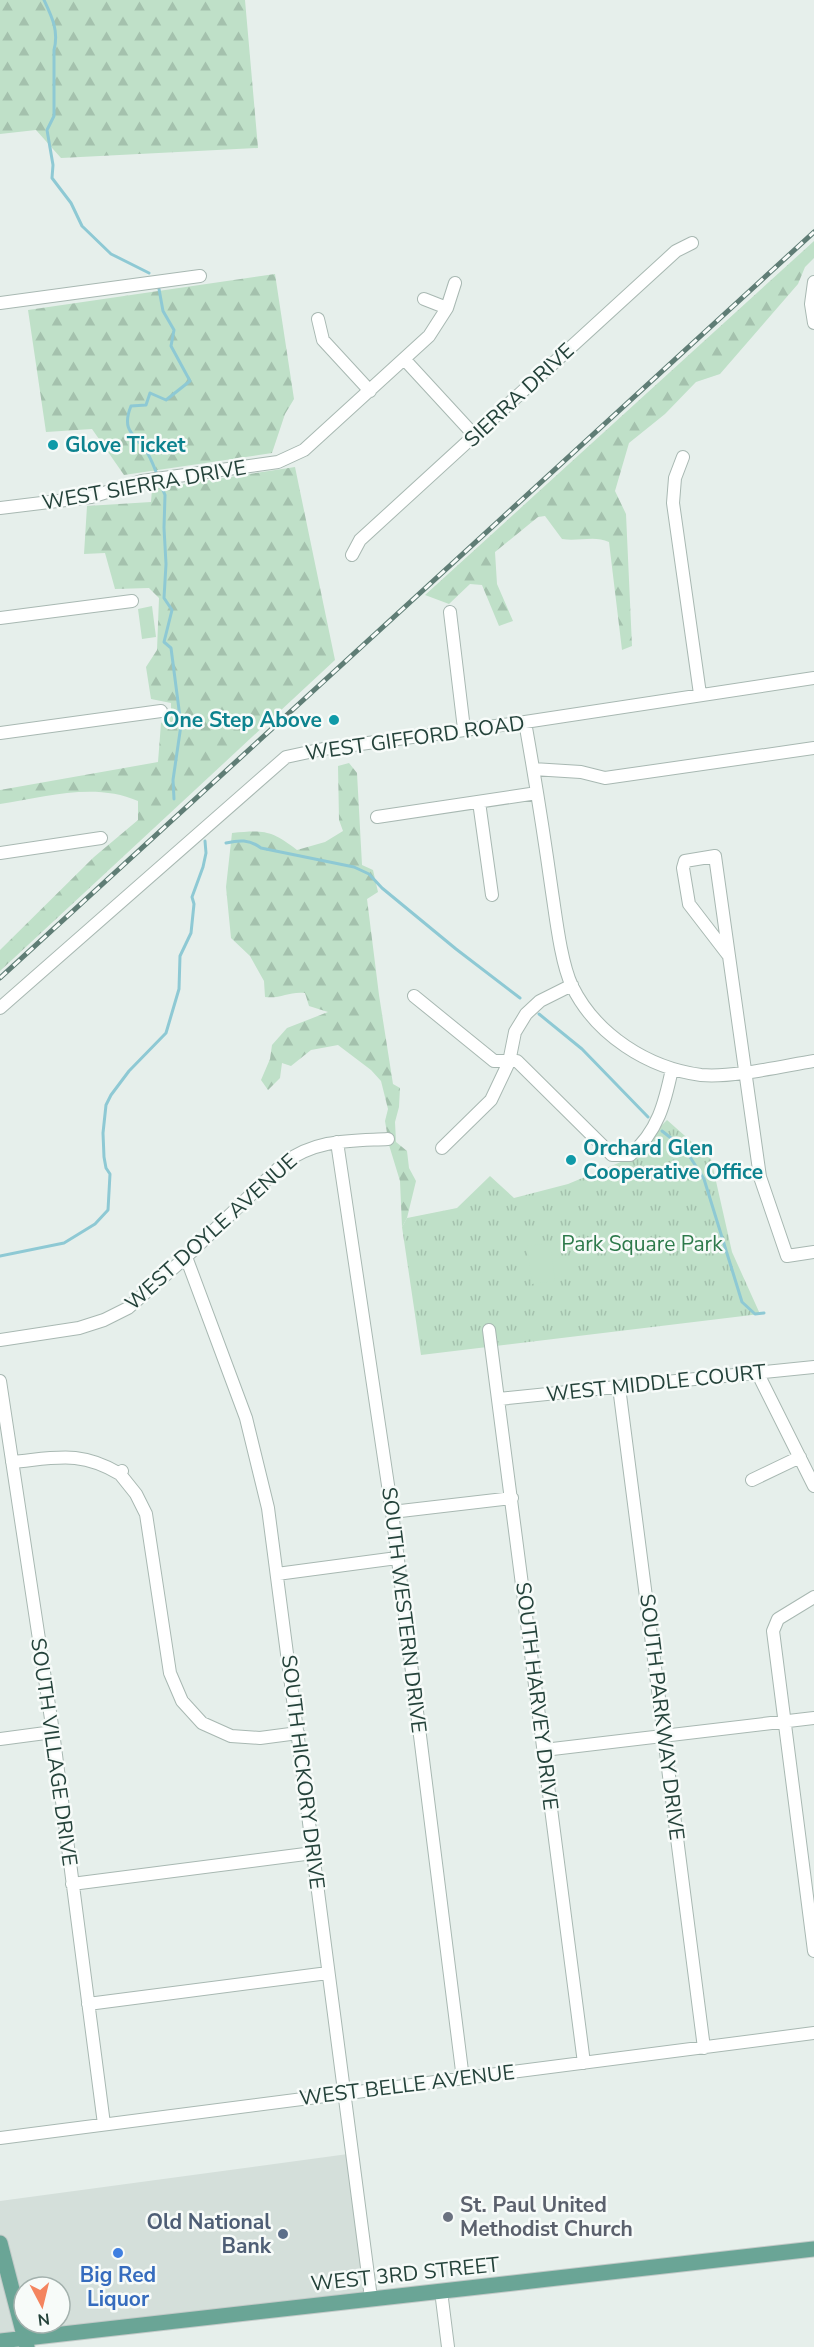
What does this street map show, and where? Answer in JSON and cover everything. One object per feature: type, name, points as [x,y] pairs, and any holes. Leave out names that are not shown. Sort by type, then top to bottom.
[{"type":"main road","points":[[0,2243],[27,2343]]},
{"type":"main road","name":"WEST 3RD STREET","points":[[0,2341],[27,2343],[371,2298],[814,2249]]},
{"type":"street","name":"SIERRA DRIVE","points":[[352,555],[360,540],[676,251],[692,243]]},
{"type":"street","points":[[0,303],[200,276]]},
{"type":"street","points":[[814,282],[811,304],[814,323]]},
{"type":"street","name":"WEST SIERRA DRIVE","points":[[0,508],[91,497],[129,483],[278,462],[296,456],[429,336],[447,308],[455,283]]},
{"type":"street","points":[[424,299],[447,308]]},
{"type":"street","points":[[318,319],[323,340],[370,391]]},
{"type":"street","points":[[405,360],[475,436]]},
{"type":"street","points":[[683,457],[675,478],[673,503],[700,694]]},
{"type":"street","points":[[0,618],[132,601]]},
{"type":"street","points":[[450,612],[464,729]]},
{"type":"street","name":"WEST GIFFORD ROAD","points":[[0,1008],[286,758],[323,749],[525,722],[814,678]]},
{"type":"street","points":[[0,733],[160,711]]},
{"type":"street","points":[[525,722],[557,922],[572,985],[604,1031],[629,1050],[672,1069],[703,1075],[745,1072],[814,1061]]},
{"type":"street","points":[[534,769],[581,772],[605,778],[814,748]]},
{"type":"street","points":[[377,817],[537,793]]},
{"type":"street","points":[[479,802],[492,895]]},
{"type":"street","points":[[0,853],[101,838]]},
{"type":"street","points":[[729,956],[689,904],[682,868],[685,861],[715,856],[760,1177],[787,1256],[814,1252]]},
{"type":"street","points":[[442,1148],[491,1100],[509,1062],[515,1032],[526,1014],[540,1001],[572,985]]},
{"type":"street","points":[[414,996],[494,1061],[517,1061],[612,1155],[630,1155],[651,1132],[662,1113],[672,1069]]},
{"type":"street","name":"WEST DOYLE AVENUE","points":[[0,1340],[79,1328],[104,1320],[128,1308],[186,1257],[284,1162],[304,1149],[337,1142],[388,1139]]},
{"type":"street","name":"SOUTH WESTERN DRIVE","points":[[337,1142],[392,1512],[463,2079]]},
{"type":"street","name":"SOUTH HICKORY DRIVE","points":[[186,1257],[251,1435],[268,1508],[371,2298]]},
{"type":"street","name":"SOUTH HARVEY DRIVE","points":[[489,1330],[584,2063]]},
{"type":"street","name":"WEST MIDDLE COURT","points":[[499,1399],[814,1367]]},
{"type":"street","points":[[757,1372],[814,1486]]},
{"type":"street","name":"SOUTH VILLAGE DRIVE","points":[[0,1381],[53,1732],[104,2124]]},
{"type":"street","name":"SOUTH PARKWAY DRIVE","points":[[619,1387],[704,2048]]},
{"type":"street","points":[[12,1462],[66,1457],[89,1459],[121,1473],[136,1494],[147,1518],[174,1686],[188,1709],[201,1724],[239,1738],[298,1733]]},
{"type":"street","points":[[752,1480],[800,1457]]},
{"type":"street","points":[[392,1512],[512,1498]]},
{"type":"street","points":[[277,1574],[397,1558]]},
{"type":"street","points":[[814,1597],[782,1616],[773,1626],[814,1951]]},
{"type":"street","points":[[544,1750],[814,1718]]},
{"type":"street","points":[[0,1739],[53,1732]]},
{"type":"street","points":[[72,1884],[313,1853]]},
{"type":"street","points":[[88,2004],[328,1973]]},
{"type":"street","name":"WEST BELLE AVENUE","points":[[0,2138],[814,2033]]},
{"type":"street","points":[[441,2291],[448,2347]]},
{"type":"shaded area","points":[[348,2154],[370,2293],[72,2333],[72,2275],[12,2275],[12,2335],[56,2335],[26,2339],[27,2347],[0,2347],[0,2201]]},
{"type":"green space","points":[[0,0],[245,0],[258,148],[61,158],[36,130],[0,134]]},
{"type":"green space","points":[[814,241],[814,258],[805,267],[798,284],[720,374],[696,382],[665,414],[629,443],[615,491],[626,514],[632,646],[622,650],[609,542],[598,539],[562,539],[545,516],[538,517],[495,552],[497,584],[513,621],[499,626],[482,585],[470,584],[449,604],[425,595]]},
{"type":"green space","points":[[275,274],[294,399],[285,414],[272,453],[124,475],[92,429],[46,432],[28,310]]},
{"type":"green space","points":[[295,467],[335,660],[0,971],[0,950],[94,857],[138,820],[138,801],[105,792],[87,792],[52,795],[0,804],[0,790],[158,762],[161,723],[171,717],[171,703],[151,699],[146,667],[157,650],[159,598],[149,588],[115,589],[105,553],[84,554],[87,506],[151,502],[152,489]]},
{"type":"green space","points":[[152,606],[156,637],[142,639],[138,609]]},
{"type":"green space","points":[[349,763],[357,773],[362,865],[373,870],[378,892],[367,899],[393,1084],[400,1088],[395,1122],[396,1142],[407,1151],[409,1168],[416,1181],[407,1218],[402,1227],[400,1181],[389,1145],[385,1121],[388,1109],[381,1081],[371,1070],[338,1045],[311,1050],[291,1066],[282,1063],[280,1078],[268,1090],[261,1080],[270,1059],[272,1045],[287,1028],[328,1012],[309,1006],[305,993],[265,997],[264,981],[250,956],[231,938],[226,887],[232,833],[267,833],[280,838],[297,850],[325,842],[343,831],[339,820],[338,766]]},
{"type":"green space","name":"Park Square Park","points":[[667,1120],[711,1159],[732,1252],[760,1314],[421,1355],[402,1227],[407,1218],[457,1208],[490,1176],[514,1198],[568,1184],[628,1159]]},
{"type":"green space","points":[[550,1243],[555,1281],[532,1284],[527,1246]]},
{"type":"waterway","points":[[44,0],[52,18],[56,37],[54,116],[47,130],[53,165],[52,178],[71,203],[82,226],[111,254],[149,273]]},
{"type":"waterway","points":[[158,477],[148,454],[131,433],[127,422],[128,415],[131,406],[146,405],[150,393],[166,400],[190,381],[171,346],[174,330],[163,311],[159,289]]},
{"type":"waterway","points":[[160,483],[165,495],[164,598],[172,610],[164,642],[171,648],[181,725],[173,780],[174,799]]},
{"type":"waterway","points":[[0,1256],[64,1243],[95,1224],[108,1210],[110,1174],[104,1157],[103,1133],[106,1105],[129,1071],[166,1033],[179,989],[180,956],[191,933],[194,904],[192,897],[203,867],[206,853],[205,841]]},
{"type":"waterway","points":[[226,843],[248,842],[261,848],[354,867],[369,874],[382,888],[456,949],[520,998]]},
{"type":"waterway","points":[[539,1014],[582,1049],[648,1117]]},
{"type":"waterway","points":[[662,1131],[685,1149],[704,1179],[742,1302],[755,1314],[764,1313]]},
{"type":"railway","points":[[0,978],[814,232]]},
{"type":"place","name":"Glove Ticket","points":[[53,445]]},
{"type":"place","name":"One Step Above","points":[[334,720]]},
{"type":"place","name":"Orchard Glen Cooperative Office","points":[[571,1160]]},
{"type":"place","name":"St. Paul United Methodist Church","points":[[448,2217]]},
{"type":"place","name":"Old National Bank","points":[[283,2234]]},
{"type":"place","name":"Big Red Liquor","points":[[118,2253]]}]
